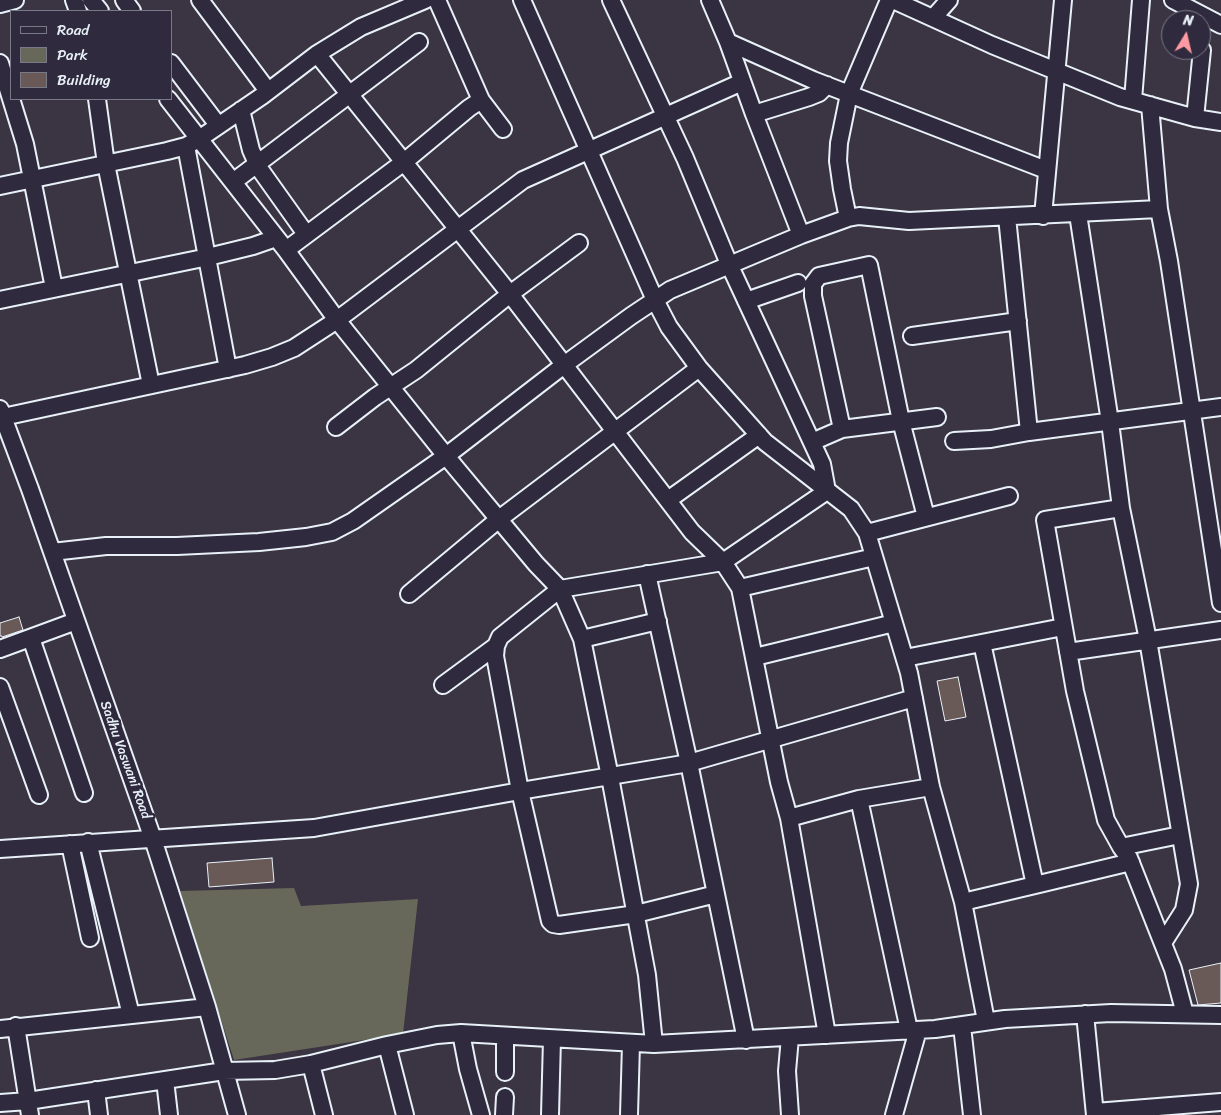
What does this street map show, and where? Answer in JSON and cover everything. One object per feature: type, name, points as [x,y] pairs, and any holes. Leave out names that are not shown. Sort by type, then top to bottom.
[{"type":"street","points":[[0,4],[15,0]]},
{"type":"street","points":[[91,0],[99,10]]},
{"type":"street","points":[[200,0],[268,91]]},
{"type":"street","points":[[0,186],[106,164],[193,142],[268,91],[317,54],[361,27],[425,0]]},
{"type":"street","points":[[436,0],[480,100],[503,129]]},
{"type":"street","points":[[522,0],[656,300],[670,327],[699,368],[758,435],[851,509],[867,533],[905,658],[931,786],[962,902],[986,1022]]},
{"type":"street","points":[[611,0],[665,115],[729,264],[822,464],[827,491]]},
{"type":"street","points":[[710,0],[728,42],[801,235]]},
{"type":"street","points":[[848,218],[838,161],[839,143],[848,94],[891,0],[992,46],[1120,97],[1195,118],[1221,122]]},
{"type":"street","points":[[1042,216],[1063,0]]},
{"type":"street","points":[[1133,100],[1141,0]]},
{"type":"street","points":[[1173,0],[1221,25]]},
{"type":"street","points":[[933,18],[947,1]]},
{"type":"street","points":[[233,182],[419,42]]},
{"type":"street","points":[[728,42],[770,62],[848,94],[1046,170]]},
{"type":"street","points":[[317,54],[510,294],[692,532],[723,562],[740,588],[789,818],[827,1035]]},
{"type":"street","points":[[1195,118],[1201,60]]},
{"type":"street","points":[[0,63],[10,95]]},
{"type":"street","points":[[172,64],[218,126]]},
{"type":"street","points":[[1,413],[151,385],[228,368],[272,357],[294,348],[337,320],[522,180],[742,82]]},
{"type":"street","points":[[754,114],[809,97],[819,93],[827,85]]},
{"type":"street","points":[[11,100],[25,144],[54,288]]},
{"type":"street","points":[[97,100],[106,164],[151,385]]},
{"type":"street","points":[[169,100],[193,142],[233,182],[337,320],[446,456],[560,589],[582,640],[647,975],[654,1044]]},
{"type":"street","points":[[0,300],[253,246],[281,244],[306,234],[404,162],[480,100]]},
{"type":"street","points":[[1150,105],[1159,209],[1169,260],[1221,603]]},
{"type":"street","points":[[241,110],[251,150],[257,164],[306,234]]},
{"type":"street","points":[[193,142],[208,257],[228,368]]},
{"type":"street","points":[[52,552],[106,546],[177,546],[259,542],[306,538],[332,532],[353,521],[446,456],[564,365],[670,290],[729,264],[848,218],[859,216],[909,221],[1159,209]]},
{"type":"street","points":[[1078,214],[1110,422],[1121,508],[1148,640],[1189,884],[1184,910],[1162,943]]},
{"type":"street","points":[[1007,217],[1030,432]]},
{"type":"street","points":[[336,427],[375,397],[416,370],[510,294],[579,243]]},
{"type":"street","points":[[842,429],[812,296],[814,284],[819,276],[869,265],[901,421],[926,518]]},
{"type":"street","points":[[746,300],[798,282]]},
{"type":"street","points":[[912,336],[1018,321]]},
{"type":"street","points":[[410,594],[499,519],[699,368]]},
{"type":"street","points":[[954,441],[991,439],[1030,432],[1221,407]]},
{"type":"street","name":"Sadhu Vaswani Road","points":[[1,413],[153,838],[207,1007],[237,1115]]},
{"type":"street","points":[[812,442],[842,429],[937,417]]},
{"type":"street","points":[[668,500],[758,435]]},
{"type":"street","points":[[716,894],[636,914],[558,924],[553,924],[550,921],[520,791],[495,656],[496,646],[500,637],[560,589],[723,562],[827,491]]},
{"type":"street","points":[[867,533],[1009,496]]},
{"type":"street","points":[[1121,508],[1044,520],[1075,691],[1106,820],[1131,862],[1172,969],[1186,1014]]},
{"type":"street","points":[[740,588],[874,557]]},
{"type":"street","points":[[647,574],[689,763],[746,1040]]},
{"type":"street","points":[[582,640],[658,621]]},
{"type":"street","points":[[0,649],[76,622]]},
{"type":"street","points":[[755,657],[894,623]]},
{"type":"street","points":[[905,658],[1064,627]]},
{"type":"street","points":[[1068,652],[1221,630]]},
{"type":"street","points":[[31,638],[84,793]]},
{"type":"street","points":[[982,643],[1035,885]]},
{"type":"street","points":[[444,685],[496,646]]},
{"type":"street","points":[[0,687],[39,795]]},
{"type":"street","points":[[0,849],[314,828],[689,763],[914,698]]},
{"type":"street","points":[[789,818],[860,799],[931,786]]},
{"type":"street","points":[[860,799],[914,1030],[894,1115]]},
{"type":"street","points":[[1122,847],[1180,835]]},
{"type":"street","points":[[88,842],[131,1015]]},
{"type":"street","points":[[70,844],[90,938]]},
{"type":"street","points":[[962,902],[1131,862]]},
{"type":"street","points":[[29,1108],[8,1028],[207,1007]]},
{"type":"street","points":[[1086,1014],[1095,1114],[1221,1102]]},
{"type":"street","points":[[0,1103],[29,1108],[96,1090],[224,1072],[275,1070],[311,1064],[437,1035],[461,1033],[654,1044],[914,1030],[1086,1014],[1221,1015]]},
{"type":"street","points":[[962,1026],[972,1115]]},
{"type":"street","points":[[461,1033],[481,1115]]},
{"type":"street","points":[[505,1036],[505,1072]]},
{"type":"street","points":[[790,1037],[787,1070],[790,1115]]},
{"type":"street","points":[[550,1115],[552,1039]]},
{"type":"street","points":[[629,1115],[631,1044]]},
{"type":"street","points":[[387,1045],[404,1115]]},
{"type":"street","points":[[311,1064],[324,1115]]},
{"type":"street","points":[[165,1080],[169,1115]]},
{"type":"street","points":[[96,1090],[99,1115]]},
{"type":"street","points":[[504,1115],[505,1097]]},
{"type":"green space","points":[[294,888],[301,906],[418,899],[403,1034],[234,1060],[180,891]]},
{"type":"building","points":[[19,617],[23,630],[0,636],[0,623]]},
{"type":"building","points":[[958,677],[966,717],[945,721],[937,681]]},
{"type":"building","points":[[272,858],[274,882],[209,887],[207,863]]},
{"type":"building","points":[[1221,963],[1221,1003],[1198,1005],[1189,970]]}]
